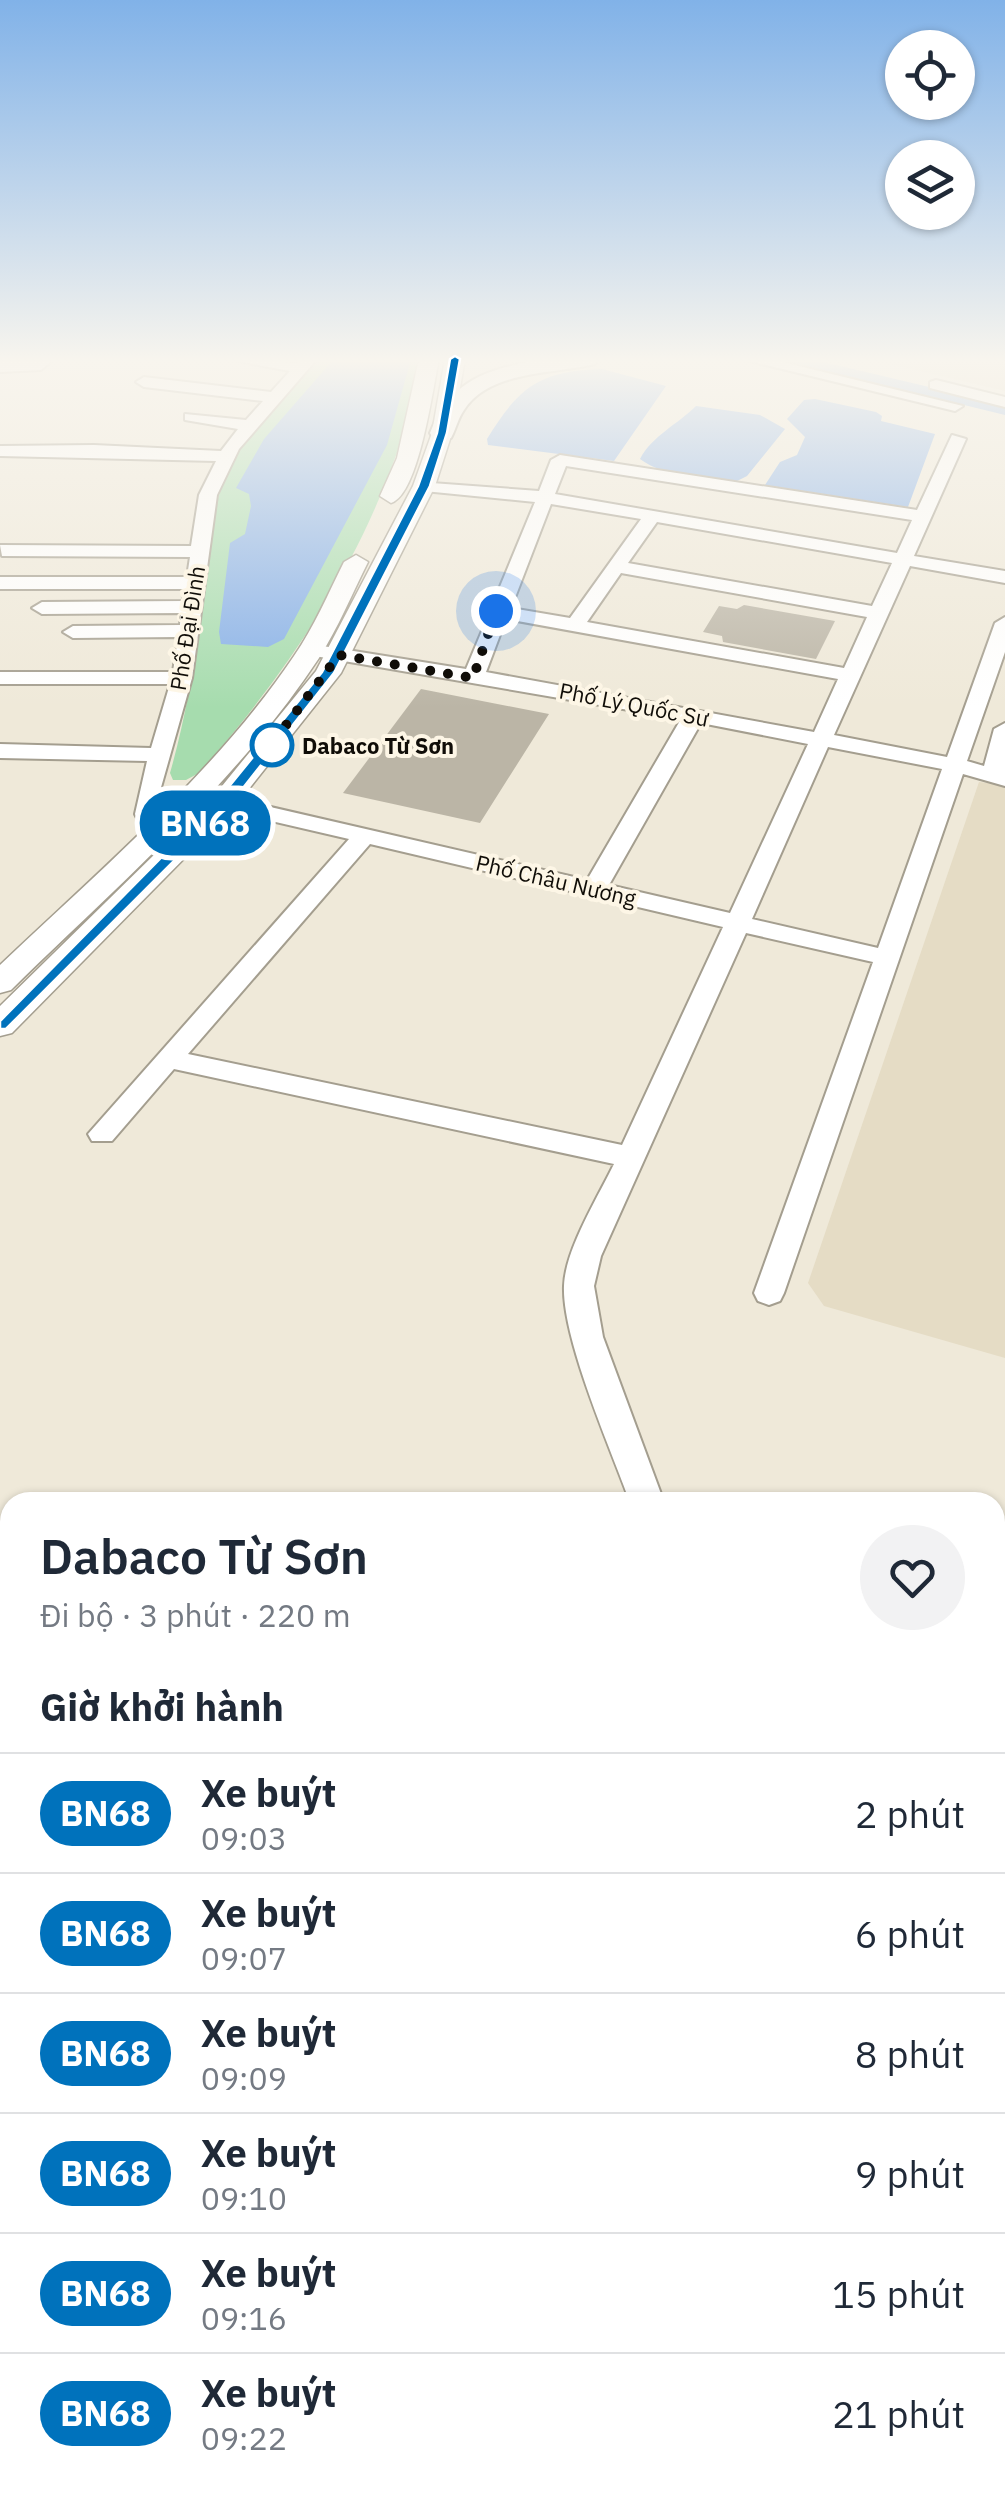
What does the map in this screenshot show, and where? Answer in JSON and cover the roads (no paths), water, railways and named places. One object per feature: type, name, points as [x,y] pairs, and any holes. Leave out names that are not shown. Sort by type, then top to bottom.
[{"type":"main road","points":[[0,983],[154,832],[258,722],[310,650],[401,475]]},
{"type":"main road","points":[[0,1025],[188,841],[292,722],[339,655],[428,475]]},
{"type":"street","name":"Phố Đại Đình","points":[[154,832],[146,808],[182,678],[208,495],[217,475]]},
{"type":"street","points":[[473,678],[496,611],[553,475]]},
{"type":"street","points":[[660,475],[923,516]]},
{"type":"street","points":[[643,1492],[587,1336],[578,1286],[586,1256],[941,475]]},
{"type":"street","points":[[424,486],[542,497],[1005,576]]},
{"type":"street","points":[[574,626],[652,516]]},
{"type":"street","points":[[2,550],[197,568]]},
{"type":"street","points":[[616,567],[878,613]]},
{"type":"street","points":[[52,569],[197,568]]},
{"type":"street","points":[[0,583],[197,568]]},
{"type":"street","points":[[42,608],[192,606]]},
{"type":"street","points":[[496,611],[850,676]]},
{"type":"street","points":[[769,1293],[1005,623]]},
{"type":"street","points":[[73,632],[190,631]]},
{"type":"street","name":"Phố Lý Quốc Sư","points":[[310,650],[999,772]]},
{"type":"street","points":[[0,678],[182,678]]},
{"type":"street","points":[[595,888],[694,716]]},
{"type":"street","points":[[999,772],[1005,730]]},
{"type":"street","points":[[0,751],[161,755]]},
{"type":"street","name":"Phố Châu Nương","points":[[223,804],[888,958]]},
{"type":"street","points":[[154,832],[188,841]]},
{"type":"street","points":[[102,1134],[365,836]]},
{"type":"street","points":[[168,1059],[631,1157]]},
{"type":"water","points":[[243,475],[371,475],[284,639],[268,647],[221,644],[219,632],[230,543],[245,534],[251,506],[249,494],[236,488]]},
{"type":"water","points":[[689,475],[747,475],[737,481]]},
{"type":"water","points":[[771,475],[920,475],[908,507],[765,485]]},
{"type":"place","name":"Dabaco Từ Sơn","points":[[272,745]]}]
